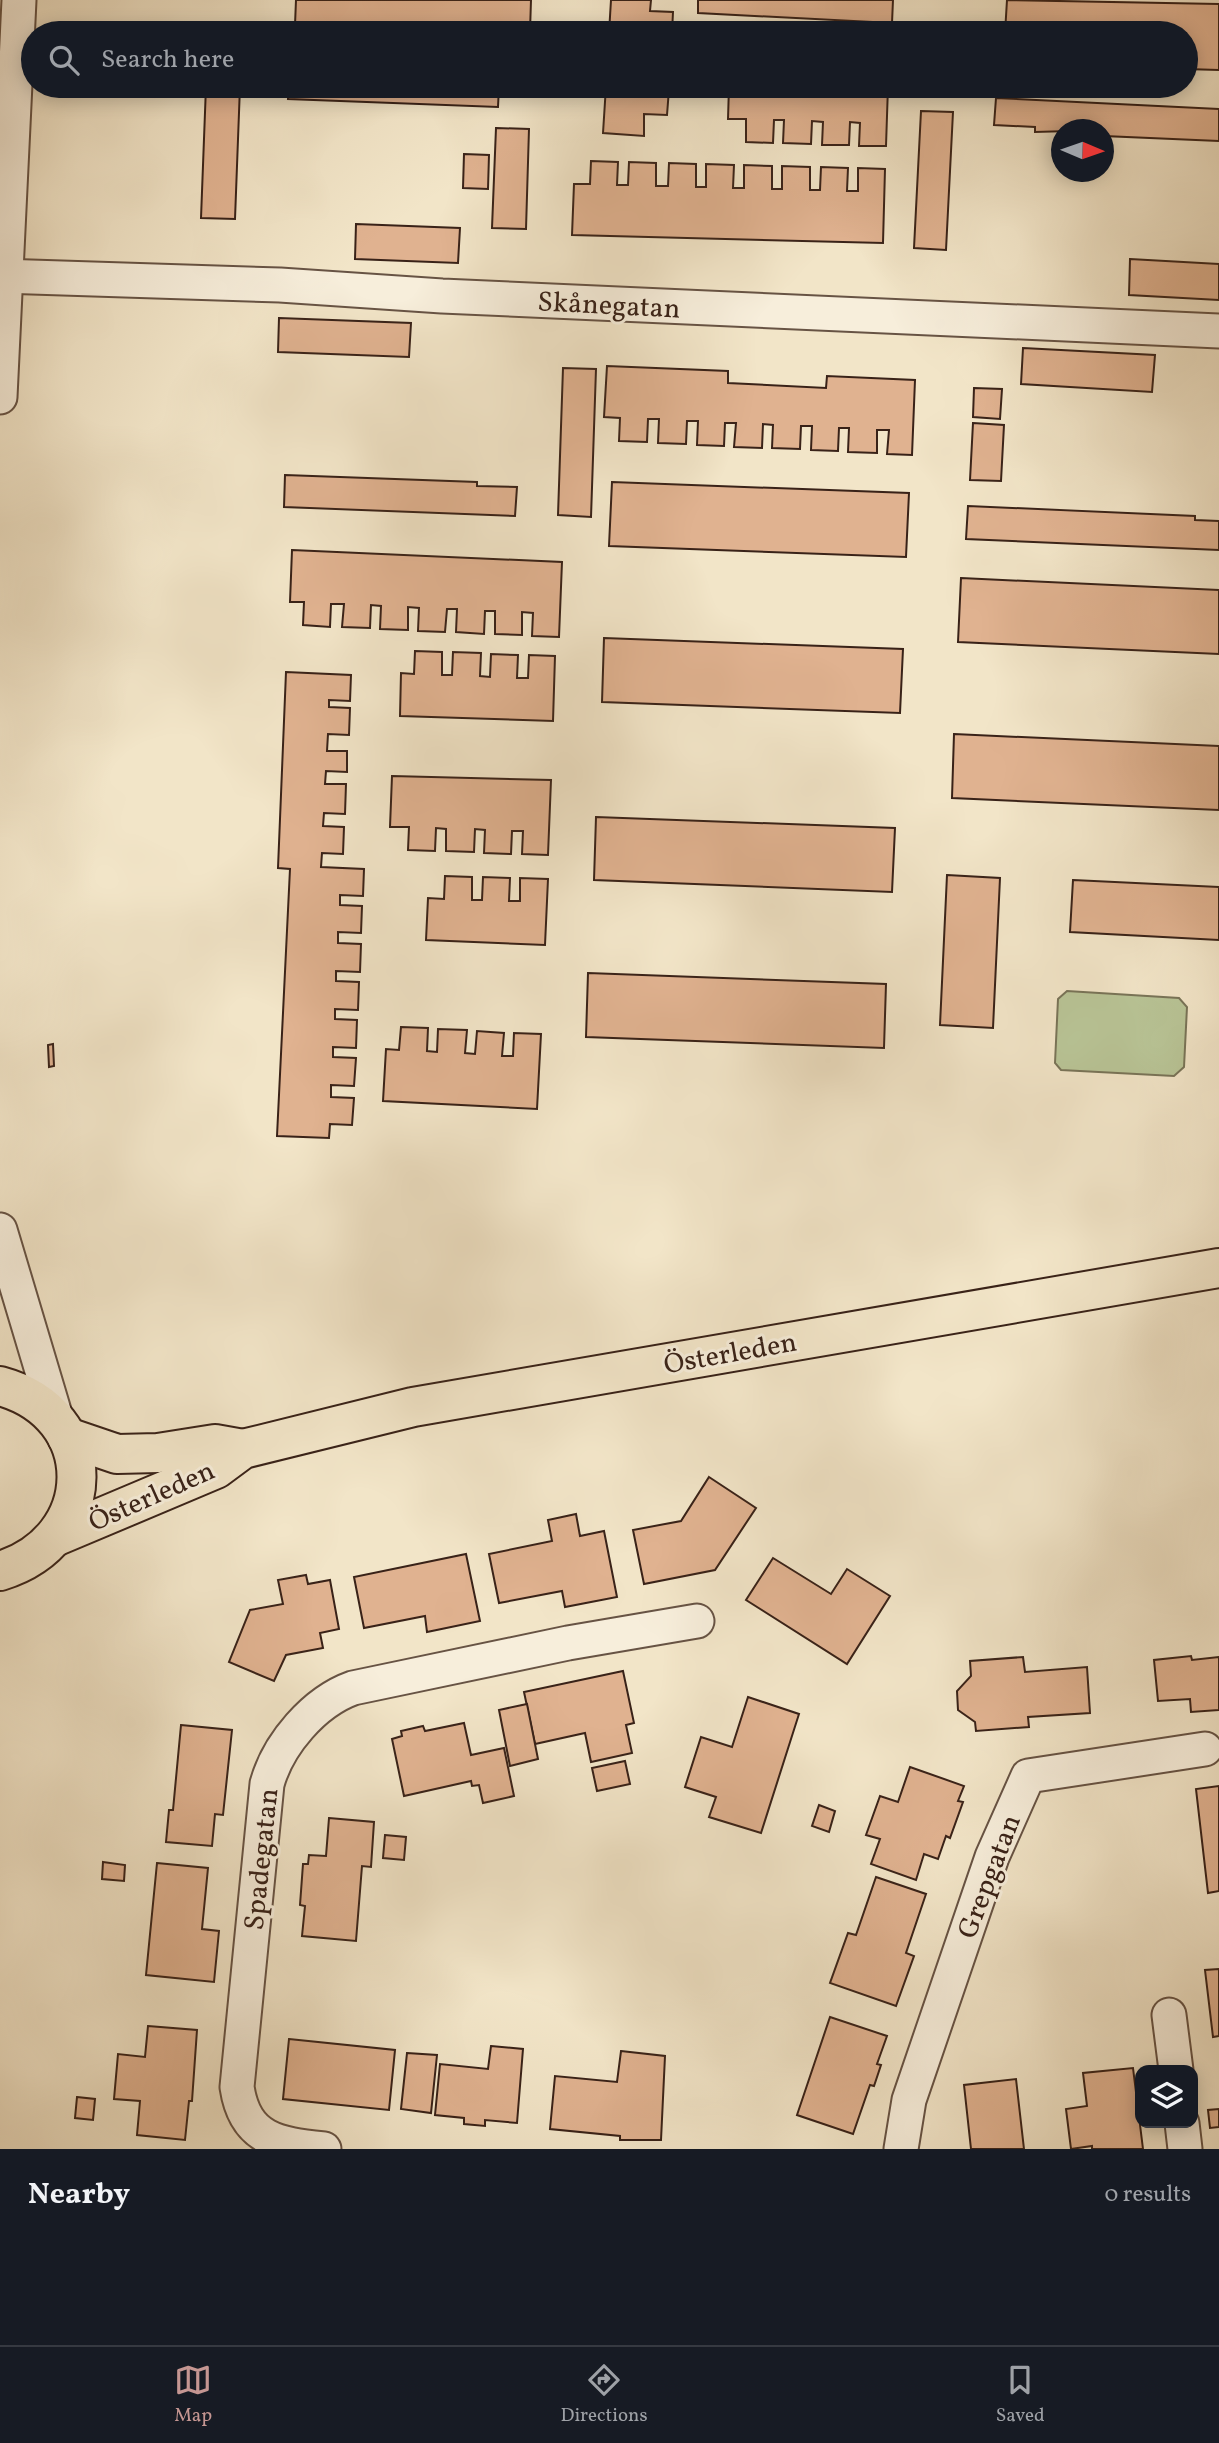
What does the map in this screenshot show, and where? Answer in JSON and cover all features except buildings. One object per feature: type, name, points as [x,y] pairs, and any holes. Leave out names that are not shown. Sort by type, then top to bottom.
[{"type":"main road","name":"Österleden","points":[[57,1536],[216,1469],[243,1449],[413,1407],[1219,1268]]},
{"type":"main road","points":[[0,1386],[32,1399],[62,1429],[76,1466],[77,1481],[72,1510],[57,1536],[41,1553],[21,1565],[0,1572]]},
{"type":"main road","name":"Österleden","points":[[62,1429],[117,1454],[158,1453],[215,1444],[243,1449]]},
{"type":"street","points":[[0,397],[3,276],[19,0]]},
{"type":"street","name":"Skånegatan","points":[[3,276],[279,285],[442,296],[1219,331]]},
{"type":"street","points":[[0,1230],[62,1429]]},
{"type":"street","name":"Spadegatan","points":[[324,2149],[290,2146],[261,2135],[247,2117],[237,2087],[267,1784],[278,1754],[320,1705],[336,1694],[353,1688],[555,1646],[697,1621]]},
{"type":"street","name":"Grepgatan","points":[[901,2149],[909,2099],[992,1857],[1028,1776],[1205,1749]]},
{"type":"street","points":[[1169,2015],[1175,2065]]},
{"type":"street","points":[[1183,2128],[1185,2149]]},
{"type":"green space","points":[[1067,991],[1179,998],[1187,1007],[1184,1067],[1174,1076],[1061,1070],[1055,1063],[1058,999]]}]
